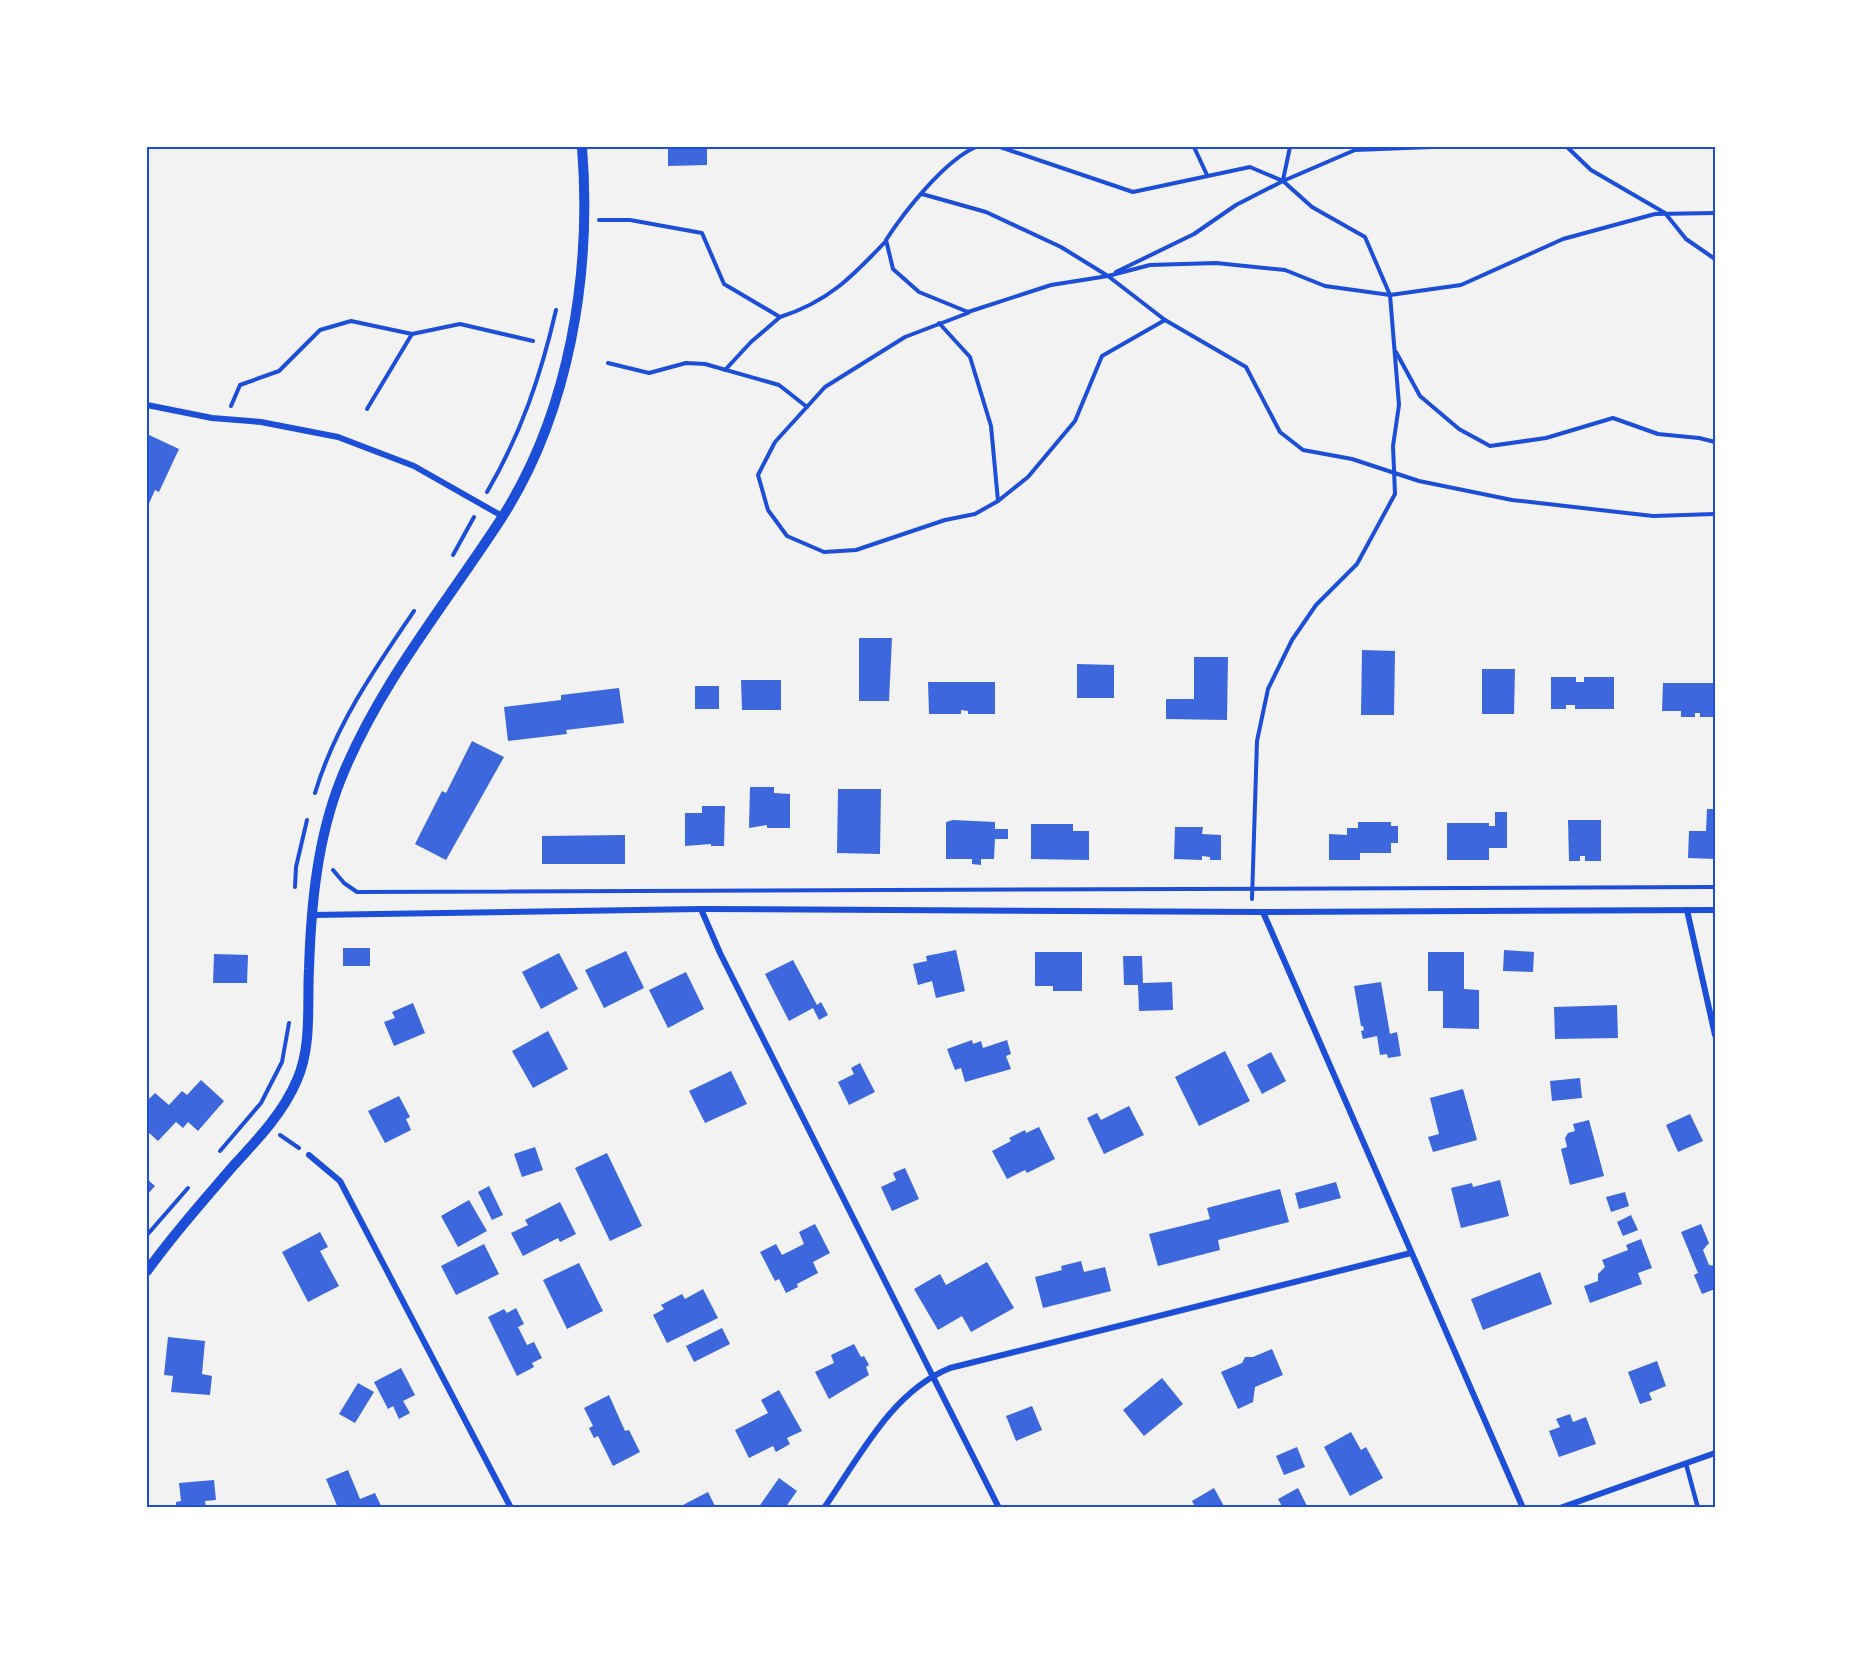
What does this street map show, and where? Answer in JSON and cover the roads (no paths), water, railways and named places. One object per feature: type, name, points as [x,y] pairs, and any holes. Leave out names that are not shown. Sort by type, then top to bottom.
[{"type":"street","points":[[147,1271],[181,1226],[284,1106],[298,1079],[305,1055],[307,1032],[312,915],[326,826],[341,780],[365,728],[414,648],[502,516],[530,466],[548,422],[562,375],[579,289],[586,199],[582,147]]},
{"type":"street","points":[[147,405],[225,419],[261,422],[338,437],[414,466],[502,516]]},
{"type":"street","points":[[312,915],[701,909],[1263,912],[1715,910]]},
{"type":"street","points":[[701,909],[720,953],[999,1508]]},
{"type":"street","points":[[1687,910],[1715,1035]]},
{"type":"street","points":[[1263,912],[1523,1508]]},
{"type":"street","points":[[309,1155],[340,1181],[511,1508]]},
{"type":"street","points":[[824,1508],[903,1399],[932,1376],[950,1368],[1411,1252]]},
{"type":"street","points":[[1560,1508],[1715,1454]]},
{"type":"lane","points":[[1686,1464],[1698,1508]]}]
